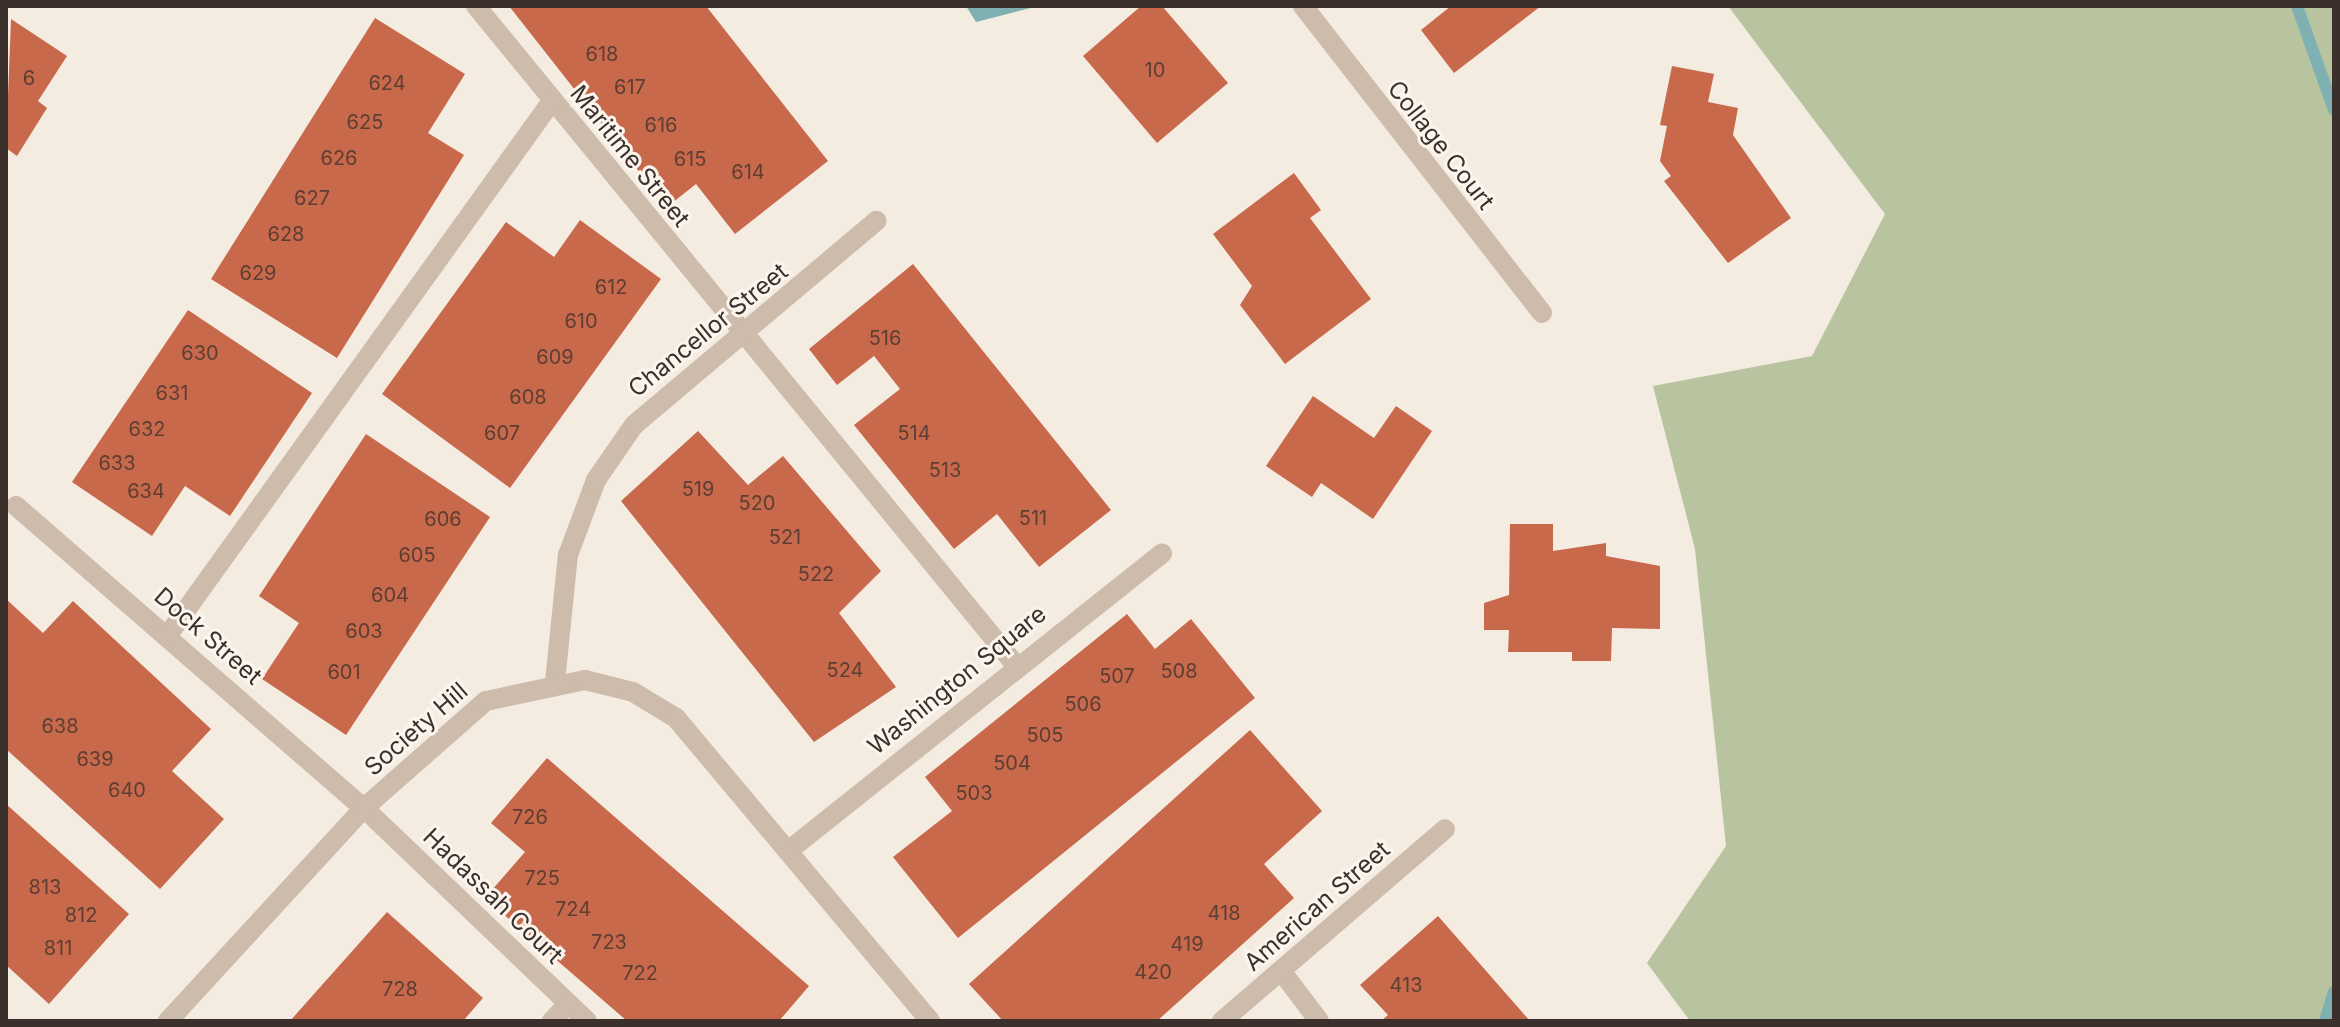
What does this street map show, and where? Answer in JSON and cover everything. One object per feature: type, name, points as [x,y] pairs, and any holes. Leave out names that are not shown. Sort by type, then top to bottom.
[{"type":"street","name":"Maritime Street","points":[[476,6],[744,339],[1015,664]]},
{"type":"street","name":"Collage Court","points":[[1303,6],[1542,313]]},
{"type":"street","points":[[168,635],[552,101]]},
{"type":"street","name":"Chancellor Street","points":[[555,682],[568,555],[596,480],[634,425],[744,339],[876,221]]},
{"type":"street","name":"Dock Street","points":[[16,506],[364,808]]},
{"type":"street","name":"Washington Square","points":[[788,851],[1015,664],[1162,553]]},
{"type":"street","name":"Society Hill","points":[[168,1021],[364,808],[486,701],[555,682],[633,692],[676,718],[930,1021]]},
{"type":"street","name":"Hadassah Court","points":[[364,808],[587,1021]]},
{"type":"street","name":"American Street","points":[[1222,1021],[1445,829]]},
{"type":"street","points":[[1282,972],[1319,1021]]},
{"type":"street","points":[[552,1021],[568,1004]]},
{"type":"green space","points":[[1728,6],[2334,6],[2334,1021],[1690,1021],[1647,963],[1726,846],[1695,549],[1653,386],[1812,356],[1885,214]]},
{"type":"water","points":[[966,6],[1038,6],[976,22]]},
{"type":"building","points":[[509,6],[706,6],[828,161],[735,234],[696,184],[667,207]]},
{"type":"building","points":[[1141,6],[1162,6],[1228,83],[1157,143],[1083,56]]},
{"type":"building","points":[[1451,6],[1541,6],[1454,73],[1421,30]]},
{"type":"building","points":[[375,18],[465,74],[428,133],[464,155],[337,358],[211,279]]},
{"type":"building","points":[[11,19],[67,56],[38,101],[47,108],[17,156],[6,148]]},
{"type":"building","points":[[1672,66],[1714,74],[1708,102],[1738,108],[1733,135],[1791,218],[1728,263],[1664,181],[1671,176],[1660,161],[1667,126],[1660,125]]},
{"type":"building","points":[[1294,173],[1321,210],[1310,218],[1371,299],[1285,364],[1240,305],[1252,286],[1213,234]]},
{"type":"building","points":[[580,220],[661,279],[510,488],[382,394],[506,222],[554,257]]},
{"type":"building","points":[[913,264],[1111,510],[1039,567],[997,514],[954,549],[854,425],[900,389],[874,356],[837,385],[809,349]]},
{"type":"building","points":[[188,310],[312,393],[230,516],[185,486],[152,536],[72,482]]},
{"type":"building","points":[[1313,396],[1374,438],[1396,406],[1432,431],[1373,519],[1321,483],[1312,497],[1266,466]]},
{"type":"building","points":[[698,431],[748,485],[783,456],[881,571],[839,613],[896,687],[814,742],[621,501]]},
{"type":"building","points":[[366,434],[490,517],[346,735],[262,679],[299,623],[259,596]]},
{"type":"building","points":[[1510,524],[1553,524],[1553,551],[1606,543],[1606,556],[1660,566],[1660,629],[1612,628],[1611,661],[1572,661],[1572,652],[1508,652],[1509,630],[1484,630],[1484,603],[1509,595]]},
{"type":"building","points":[[6,599],[43,633],[73,601],[211,729],[172,771],[224,819],[160,889],[6,749]]},
{"type":"building","points":[[1127,614],[1155,649],[1191,619],[1255,698],[958,938],[893,857],[952,811],[925,777]]},
{"type":"building","points":[[1250,730],[1322,811],[1264,864],[1294,898],[1157,1021],[1003,1021],[969,984]]},
{"type":"building","points":[[547,758],[809,986],[779,1021],[627,1021],[485,898],[525,852],[491,823]]},
{"type":"building","points":[[6,804],[129,914],[49,1004],[6,965]]},
{"type":"building","points":[[387,912],[483,998],[463,1021],[290,1021]]},
{"type":"building","points":[[1438,916],[1530,1021],[1381,1021],[1388,1015],[1360,985]]},
{"type":"waterway","points":[[2297,6],[2334,110]]},
{"type":"waterway","points":[[2325,1021],[2334,992]]}]
